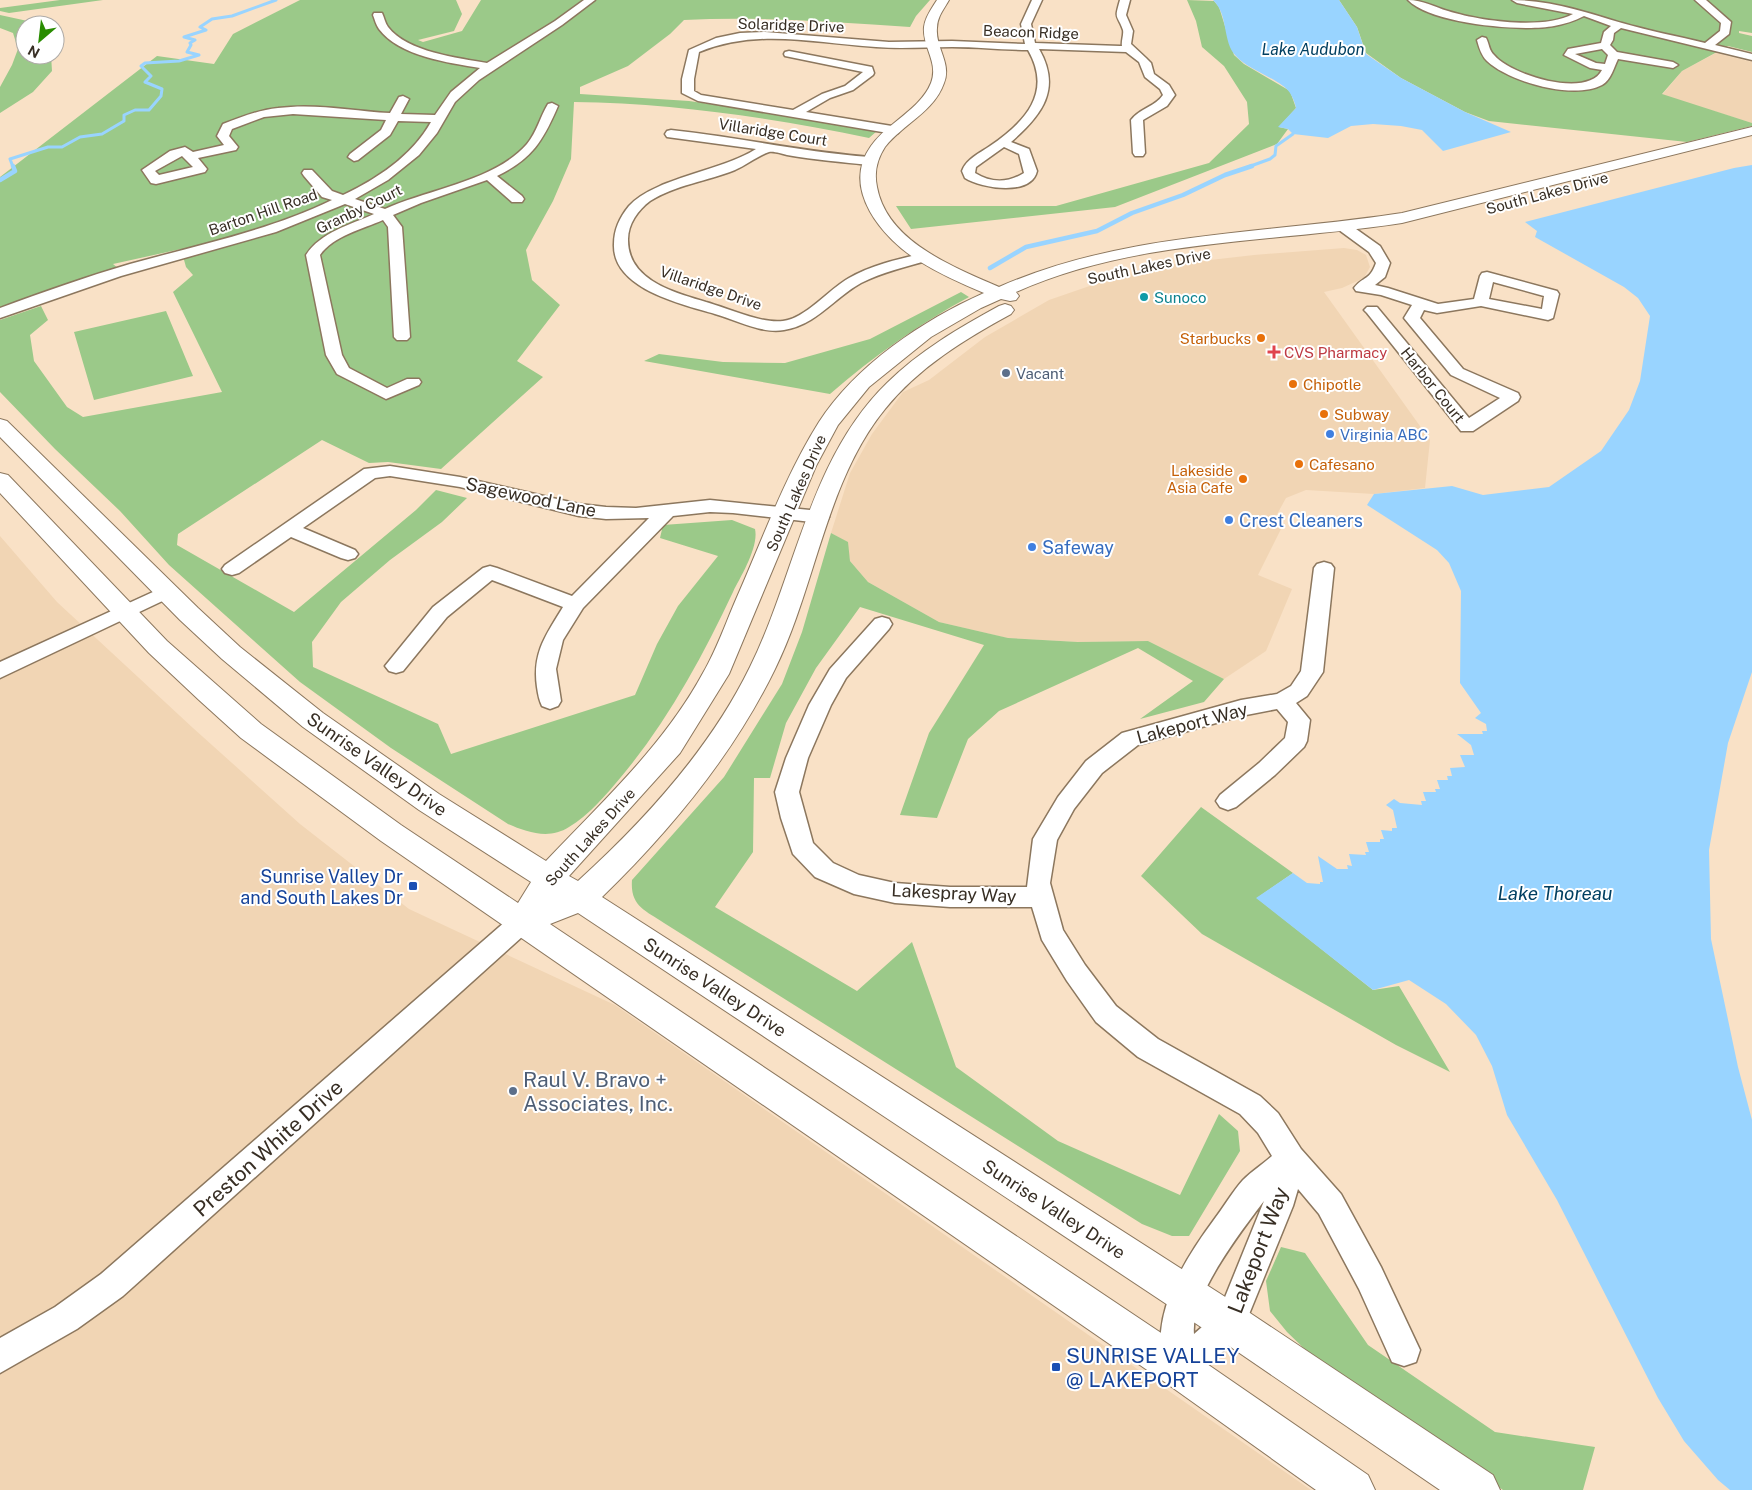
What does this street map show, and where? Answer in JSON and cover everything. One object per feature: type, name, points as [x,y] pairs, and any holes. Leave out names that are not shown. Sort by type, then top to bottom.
[{"type":"main road","points":[[939,0],[930,25],[932,44],[940,62],[941,72],[939,81],[926,101],[877,148],[870,161],[867,184],[876,210],[897,235],[924,257],[1020,299]]},
{"type":"main road","name":"South Lakes Drive","points":[[1020,299],[1020,284],[1078,264],[1138,250],[1224,238],[1344,227],[1443,209],[1752,131]]},
{"type":"main road","name":"South Lakes Drive","points":[[523,921],[549,878],[644,776],[670,746],[690,717],[716,674],[816,443],[838,410],[882,365],[924,333],[947,319],[1106,273],[1175,258],[1358,239],[1421,226],[1752,141]]},
{"type":"main road","name":"South Lakes Drive","points":[[523,921],[580,898],[674,801],[700,770],[721,740],[758,677],[776,636],[820,517],[848,449],[865,422],[883,399],[935,351],[1020,299]]},
{"type":"main road","name":"Sunrise Valley Drive","points":[[0,424],[166,592],[231,653],[313,720],[430,802],[1230,1323],[1478,1490]]},
{"type":"main road","points":[[0,480],[124,612],[193,680],[251,731],[391,833],[1180,1369],[1352,1490]]},
{"type":"street","name":"Barton Hill Road","points":[[0,312],[84,283],[268,230],[300,219],[344,199],[373,183],[412,155],[431,133],[447,104],[458,91],[490,67],[574,13],[590,0]]},
{"type":"street","points":[[1002,143],[1025,152],[1031,171],[1030,175],[1018,182],[1001,185],[982,182],[969,175],[970,165],[1002,143],[1031,114],[1044,93],[1044,72],[1026,27],[1027,19],[1037,0]]},
{"type":"street","points":[[1125,0],[1121,18],[1129,34],[1126,44],[1129,49],[1145,61],[1148,65],[1149,74],[1165,87],[1170,95],[1162,104],[1141,114],[1137,120],[1139,153]]},
{"type":"street","points":[[1413,0],[1443,14],[1496,23],[1549,23],[1568,20],[1583,13]]},
{"type":"street","points":[[1517,0],[1583,13],[1619,26],[1752,57]]},
{"type":"street","points":[[1700,0],[1716,11],[1726,22],[1725,32],[1707,46]]},
{"type":"street","points":[[378,15],[381,25],[388,34],[409,46],[438,56],[490,67]]},
{"type":"street","points":[[1608,68],[1587,63],[1569,55],[1572,51],[1604,45],[1608,40],[1609,32],[1619,26]]},
{"type":"street","name":"Solaridge Drive","points":[[894,130],[698,98],[688,93],[688,79],[694,50],[708,42],[756,36],[804,37],[887,45],[932,44]]},
{"type":"street","points":[[1482,40],[1489,57],[1524,77],[1540,82],[1570,86],[1600,82],[1605,77],[1614,55]]},
{"type":"street","name":"Beacon Ridge","points":[[932,44],[1129,49]]},
{"type":"street","points":[[1604,45],[1614,55],[1673,65]]},
{"type":"street","points":[[790,54],[860,67],[868,69],[869,73],[849,88],[826,96],[796,113]]},
{"type":"street","points":[[354,157],[386,132],[403,99]]},
{"type":"street","name":"Granby Court","points":[[413,382],[386,394],[343,371],[334,355],[313,255],[317,247],[413,201],[488,175],[508,166],[526,152],[539,137],[552,106]]},
{"type":"street","points":[[191,156],[232,147],[223,136],[227,127],[262,113],[290,109],[309,109],[438,119]]},
{"type":"street","name":"Villaridge Court","points":[[671,134],[705,137],[821,157],[870,161]]},
{"type":"street","name":"Villaridge Drive","points":[[767,148],[738,165],[670,187],[640,202],[627,218],[620,236],[619,248],[622,260],[628,271],[642,281],[680,298],[749,319],[784,326],[805,317],[857,279],[924,257]]},
{"type":"street","points":[[308,173],[326,194],[385,213],[395,227],[402,337]]},
{"type":"street","points":[[488,175],[517,199]]},
{"type":"street","points":[[1344,227],[1358,239],[1375,249],[1383,263],[1378,277],[1361,288],[1369,296],[1418,308],[1437,309],[1481,302]]},
{"type":"street","name":"Harbor Court","points":[[1372,310],[1467,427],[1512,397],[1457,372],[1412,318],[1418,308]]},
{"type":"street","name":"Sagewood Lane","points":[[232,569],[361,479],[380,471],[460,482],[579,510],[636,514],[710,506],[820,517]]},
{"type":"street","points":[[550,701],[545,669],[553,640],[575,604],[666,512]]},
{"type":"street","points":[[289,530],[348,554]]},
{"type":"street","name":"Lakeport Way","points":[[1180,1369],[1230,1323],[1278,1206],[1291,1159],[1268,1123],[1250,1105],[1148,1048],[1106,1014],[1076,973],[1051,933],[1038,882],[1045,839],[1066,802],[1094,767],[1130,739],[1241,708],[1282,701],[1299,691],[1312,672],[1324,568]]},
{"type":"street","points":[[396,666],[440,612],[490,572],[575,604]]},
{"type":"street","points":[[0,671],[166,592]]},
{"type":"street","name":"Lakespray Way","points":[[882,624],[838,674],[820,705],[797,758],[787,792],[802,847],[824,870],[854,884],[896,893],[950,897],[1042,897]]},
{"type":"street","points":[[1228,801],[1267,769],[1296,741],[1300,720],[1282,701]]},
{"type":"street","name":"Preston White Drive","points":[[0,1356],[66,1318],[112,1285],[523,921]]},
{"type":"street","points":[[1291,1159],[1330,1204],[1370,1278],[1404,1350]]},
{"type":"street","name":"Lakeport Way","points":[[1180,1369],[1177,1330],[1185,1295],[1211,1250],[1253,1191],[1291,1159]]},
{"type":"shaded area","points":[[1716,53],[1752,62],[1752,123],[1662,95],[1682,71]]},
{"type":"shaded area","points":[[1344,248],[1357,250],[1366,255],[1370,267],[1364,278],[1342,288],[1324,292],[1430,440],[1425,488],[1374,494],[1306,490],[1286,498],[1275,518],[1281,529],[1258,575],[1292,589],[1266,651],[1224,679],[1148,641],[1078,642],[1007,638],[939,622],[868,582],[850,561],[847,542],[831,533],[850,473],[872,434],[903,392],[929,380],[985,337],[1049,300],[1107,280],[1175,264],[1254,255]]},
{"type":"shaded area","points":[[0,536],[57,602],[193,728],[300,824],[409,909],[615,1005],[1311,1490],[0,1490]]},
{"type":"green space","points":[[60,0],[103,0],[9,13],[0,11],[0,8]]},
{"type":"green space","points":[[300,0],[456,0],[462,14],[454,31],[418,40],[423,42],[462,31],[481,0],[930,0],[916,16],[910,27],[768,19],[684,20],[670,34],[628,66],[580,87],[580,94],[689,101],[818,120],[877,131],[869,138],[796,124],[722,113],[649,105],[574,102],[571,159],[553,201],[526,250],[532,280],[560,305],[517,361],[543,377],[441,469],[388,462],[369,463],[322,440],[178,534],[177,545],[294,612],[416,510],[436,490],[467,498],[442,522],[390,560],[341,602],[312,642],[313,667],[438,724],[451,754],[635,695],[657,644],[678,606],[718,556],[660,538],[663,525],[732,520],[755,529],[756,536],[752,553],[745,570],[683,689],[638,756],[603,798],[583,817],[561,831],[546,834],[538,833],[508,824],[391,748],[300,682],[169,565],[120,511],[55,449],[0,392],[0,320],[41,306],[48,320],[30,335],[34,361],[67,407],[83,417],[222,392],[173,292],[193,275],[186,267],[181,249],[113,264],[119,269],[0,309],[0,177],[157,56],[214,64],[233,34]]},
{"type":"green space","points":[[1187,0],[1214,1],[1219,7],[1234,55],[1244,64],[1290,91],[1296,108],[1279,127],[1288,129],[1277,144],[1115,207],[911,229],[896,206],[1056,206],[1209,163],[1249,124],[1247,102],[1224,66],[1202,47],[1196,21]]},
{"type":"green space","points":[[1339,0],[1752,0],[1752,33],[1739,31],[1739,33],[1752,36],[1752,52],[1728,46],[1682,71],[1662,94],[1752,123],[1752,126],[1687,142],[1489,121],[1465,112],[1401,78],[1366,53],[1357,27]]},
{"type":"green space","points":[[0,15],[15,18],[15,39],[13,33],[0,28]]},
{"type":"green space","points":[[15,57],[15,65],[52,65],[52,71],[33,92],[0,113],[0,87]]},
{"type":"green space","points":[[961,292],[969,297],[897,341],[830,394],[644,361],[659,354],[723,362],[785,363],[870,339]]},
{"type":"green space","points":[[166,311],[193,376],[94,400],[74,332]]},
{"type":"green space","points":[[831,533],[848,542],[850,561],[868,582],[939,622],[1008,638],[1078,642],[1148,641],[1224,679],[1204,702],[1140,719],[1193,681],[1138,648],[999,711],[968,739],[937,818],[900,815],[929,733],[984,645],[860,607],[816,668],[786,723],[770,778],[754,778],[753,852],[715,907],[857,991],[912,942],[956,1067],[1058,1141],[1180,1195],[1219,1114],[1238,1131],[1240,1151],[1189,1236],[1172,1236],[1142,1224],[645,911],[636,902],[633,896],[632,880],[724,777],[782,684],[802,632]]},
{"type":"green space","points":[[1201,807],[1293,873],[1257,898],[1373,990],[1399,986],[1450,1072],[1396,1045],[1202,934],[1141,876]]},
{"type":"green space","points":[[1281,1247],[1305,1253],[1368,1345],[1495,1432],[1595,1447],[1583,1490],[1503,1490],[1317,1361],[1287,1332],[1270,1311],[1266,1281]]},
{"type":"water","name":"Lake Audubon","points":[[1213,0],[1339,0],[1357,27],[1366,54],[1401,78],[1465,112],[1511,132],[1443,151],[1422,130],[1401,126],[1373,124],[1351,126],[1328,138],[1293,134],[1288,129],[1278,127],[1296,108],[1290,93],[1286,88],[1248,66],[1236,56],[1229,43],[1221,13]]},
{"type":"water","name":"Lake Thoreau","points":[[1752,165],[1752,672],[1728,743],[1709,850],[1711,939],[1738,1067],[1752,1120],[1752,1490],[1730,1490],[1718,1480],[1684,1441],[1658,1398],[1557,1200],[1507,1115],[1492,1066],[1476,1035],[1446,1004],[1409,980],[1373,990],[1256,898],[1293,873],[1307,883],[1320,884],[1320,882],[1323,882],[1318,856],[1337,869],[1348,869],[1347,865],[1352,866],[1349,854],[1366,855],[1365,852],[1369,852],[1366,842],[1380,842],[1380,839],[1384,839],[1381,830],[1392,831],[1392,828],[1397,828],[1393,810],[1386,805],[1394,799],[1400,803],[1422,805],[1421,801],[1426,801],[1423,792],[1436,792],[1435,789],[1440,789],[1437,780],[1448,780],[1447,776],[1452,776],[1450,768],[1465,767],[1460,755],[1474,755],[1471,745],[1457,734],[1483,734],[1482,731],[1487,731],[1486,724],[1475,718],[1481,713],[1460,683],[1461,591],[1449,563],[1437,550],[1367,505],[1374,494],[1452,486],[1483,495],[1549,487],[1601,451],[1629,410],[1640,381],[1650,316],[1638,298],[1624,287],[1535,237],[1537,231],[1525,222]]},
{"type":"waterway","points":[[13,167],[10,159],[48,147],[62,147],[80,137],[102,134],[124,121],[124,115],[135,110],[149,110],[161,96],[162,89],[145,82],[151,76],[141,66],[145,63],[179,61],[199,55],[187,52],[191,45],[190,43],[195,40],[184,37],[206,30],[200,27],[212,19],[232,16],[276,0]]},
{"type":"waterway","points":[[1248,167],[1270,159],[1275,155],[1276,146],[1293,134]]},
{"type":"waterway","points":[[0,180],[15,171],[13,166]]},
{"type":"waterway","points":[[990,268],[1026,247],[1097,231],[1132,213],[1183,195],[1225,175],[1252,166]]},
{"type":"place","name":"Sunoco","points":[[1144,297]]},
{"type":"place","name":"Starbucks","points":[[1261,338]]},
{"type":"place","name":"CVS Pharmacy","points":[[1274,352]]},
{"type":"place","name":"Vacant","points":[[1006,373]]},
{"type":"place","name":"Chipotle","points":[[1293,384]]},
{"type":"place","name":"Subway","points":[[1324,414]]},
{"type":"place","name":"Virginia ABC","points":[[1330,434]]},
{"type":"place","name":"Cafesano","points":[[1299,464]]},
{"type":"place","name":"Lakeside Asia Cafe","points":[[1243,479]]},
{"type":"place","name":"Crest Cleaners","points":[[1229,520]]},
{"type":"place","name":"Safeway","points":[[1032,547]]},
{"type":"place","name":"Sunrise Valley Dr and South Lakes Dr","points":[[413,886]]},
{"type":"place","name":"Raul V. Bravo + Associates, Inc.","points":[[513,1091]]},
{"type":"place","name":"SUNRISE VALLEY @ LAKEPORT","points":[[1056,1367]]}]
